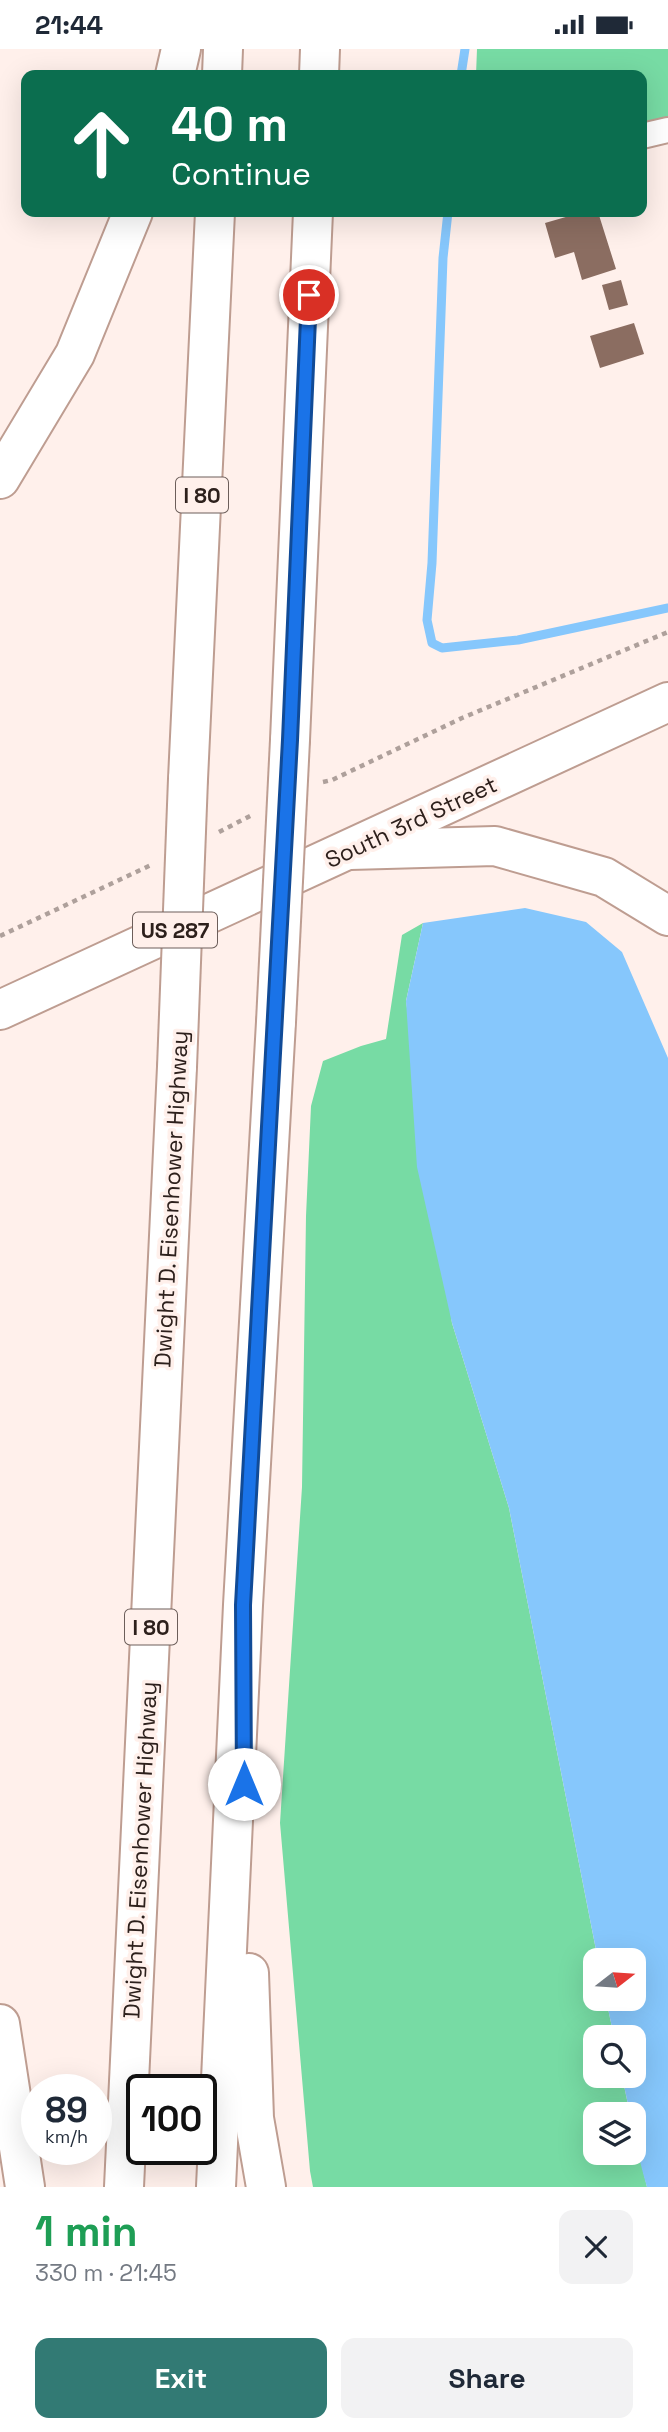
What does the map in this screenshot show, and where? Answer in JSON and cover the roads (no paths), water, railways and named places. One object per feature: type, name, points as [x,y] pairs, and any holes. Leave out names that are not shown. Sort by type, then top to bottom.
[{"type":"highway","points":[[176,70],[181,49]]},
{"type":"highway","points":[[222,70],[223,49]]},
{"type":"highway","points":[[319,70],[320,49]]},
{"type":"highway","points":[[0,479],[75,354],[131,217]]},
{"type":"highway","name":"Dwight D. Eisenhower Highway","points":[[124,2187],[215,217]]},
{"type":"highway","points":[[216,2187],[243,1605],[290,740],[313,217]]},
{"type":"highway","name":"South 3rd Street","points":[[0,1010],[668,702]]},
{"type":"highway","points":[[350,850],[495,846],[604,877],[668,916]]},
{"type":"highway","points":[[243,1605],[244,1861],[254,2118],[266,2187]]},
{"type":"highway","points":[[0,2024],[25,2187]]},
{"type":"street","points":[[647,134],[668,130]]},
{"type":"water","points":[[525,908],[586,922],[622,952],[668,1058],[668,2187],[647,2187],[642,2165],[646,2165],[646,2102],[627,2102],[625,2088],[646,2088],[646,2025],[611,2025],[609,2011],[646,2011],[646,1948],[596,1948],[509,1508],[452,1323],[417,1167],[406,1001],[423,923]]},
{"type":"waterway","points":[[462,70],[465,49]]},
{"type":"waterway","points":[[447,217],[443,258],[432,563],[427,620],[432,643],[442,648],[518,640],[668,608]]}]
